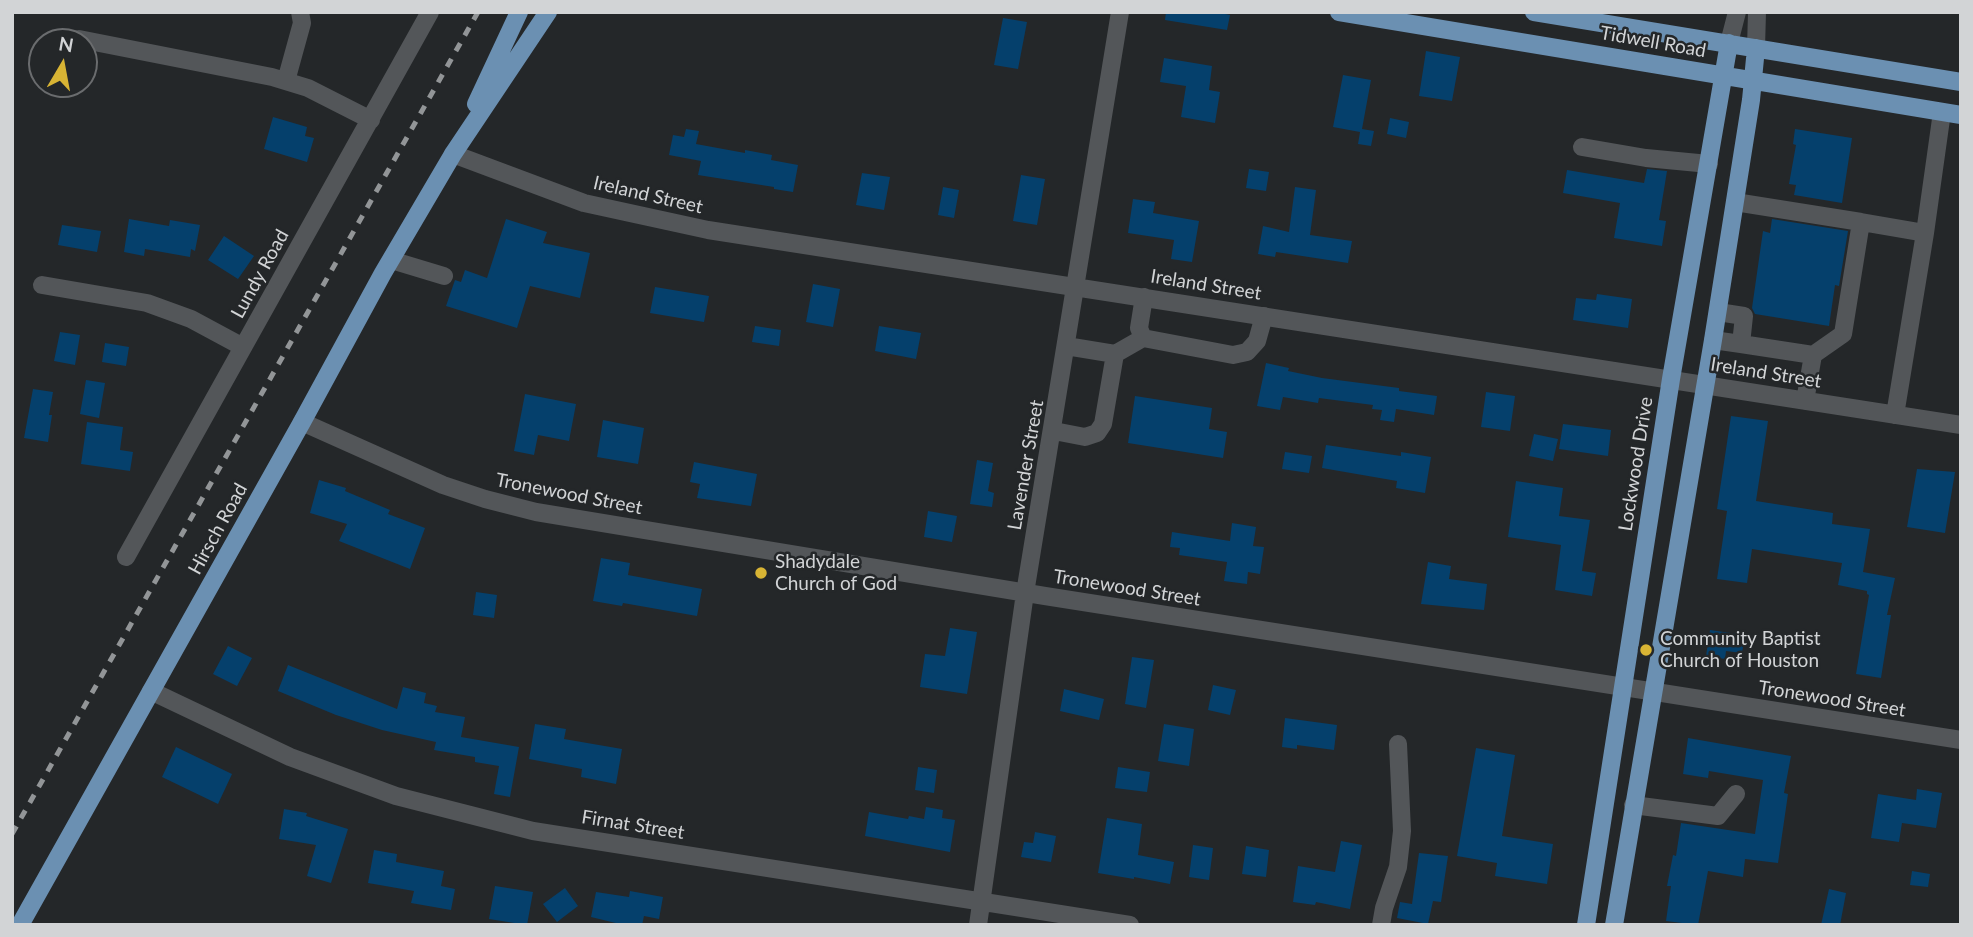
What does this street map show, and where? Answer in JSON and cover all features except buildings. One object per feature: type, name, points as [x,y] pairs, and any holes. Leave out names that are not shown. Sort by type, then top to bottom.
[{"type":"main road","name":"Hirsch Road","points":[[453,154],[519,12]]},
{"type":"main road","name":"Hirsch Road","points":[[20,925],[391,260],[453,154],[548,12]]},
{"type":"main road","name":"Tidwell Road","points":[[1339,12],[1435,20],[1724,75],[1961,115]]},
{"type":"main road","name":"Tidwell Road","points":[[1534,12],[1961,82]]},
{"type":"main road","name":"Lockwood Drive","points":[[1586,925],[1671,379],[1729,43]]},
{"type":"main road","points":[[1614,925],[1718,312],[1756,48]]},
{"type":"street","name":"Lundy Road","points":[[126,557],[430,12]]},
{"type":"street","name":"Lavender Street","points":[[978,925],[1026,593],[1120,12]]},
{"type":"street","name":"Lockwood Drive","points":[[1729,43],[1737,12]]},
{"type":"street","points":[[1756,12],[1756,48]]},
{"type":"street","points":[[285,81],[304,16]]},
{"type":"street","points":[[98,43],[285,81],[308,88],[371,120]]},
{"type":"street","points":[[1895,415],[1942,112]]},
{"type":"street","points":[[1582,147],[1646,158],[1709,164]]},
{"type":"street","name":"Ireland Street","points":[[453,154],[584,203],[696,228],[1961,425]]},
{"type":"street","points":[[1735,202],[1925,233]]},
{"type":"street","points":[[1713,340],[1813,355],[1843,334],[1861,222]]},
{"type":"street","points":[[391,260],[444,276]]},
{"type":"street","points":[[42,285],[147,303],[191,319],[243,347]]},
{"type":"street","points":[[1143,297],[1139,328],[1143,338]]},
{"type":"street","points":[[1718,312],[1744,316],[1741,344]]},
{"type":"street","points":[[1066,346],[1115,354],[1143,338],[1233,355],[1247,352],[1257,341],[1264,316]]},
{"type":"street","points":[[1054,431],[1085,437],[1097,433],[1103,424],[1115,354]]},
{"type":"street","points":[[1805,401],[1813,355]]},
{"type":"street","name":"Tronewood Street","points":[[302,422],[443,485],[536,512],[1026,593],[1961,740]]},
{"type":"street","name":"Firnat Street","points":[[151,691],[289,757],[396,796],[533,831],[1130,925]]},
{"type":"street","points":[[1381,925],[1398,867],[1402,831],[1398,744]]},
{"type":"street","points":[[1633,805],[1718,816],[1736,794]]},
{"type":"railway","points":[[12,834],[478,12]]},
{"type":"place","name":"Shadydale Church of God","points":[[761,573]]},
{"type":"place","name":"Community Baptist Church of Houston","points":[[1646,650]]}]
